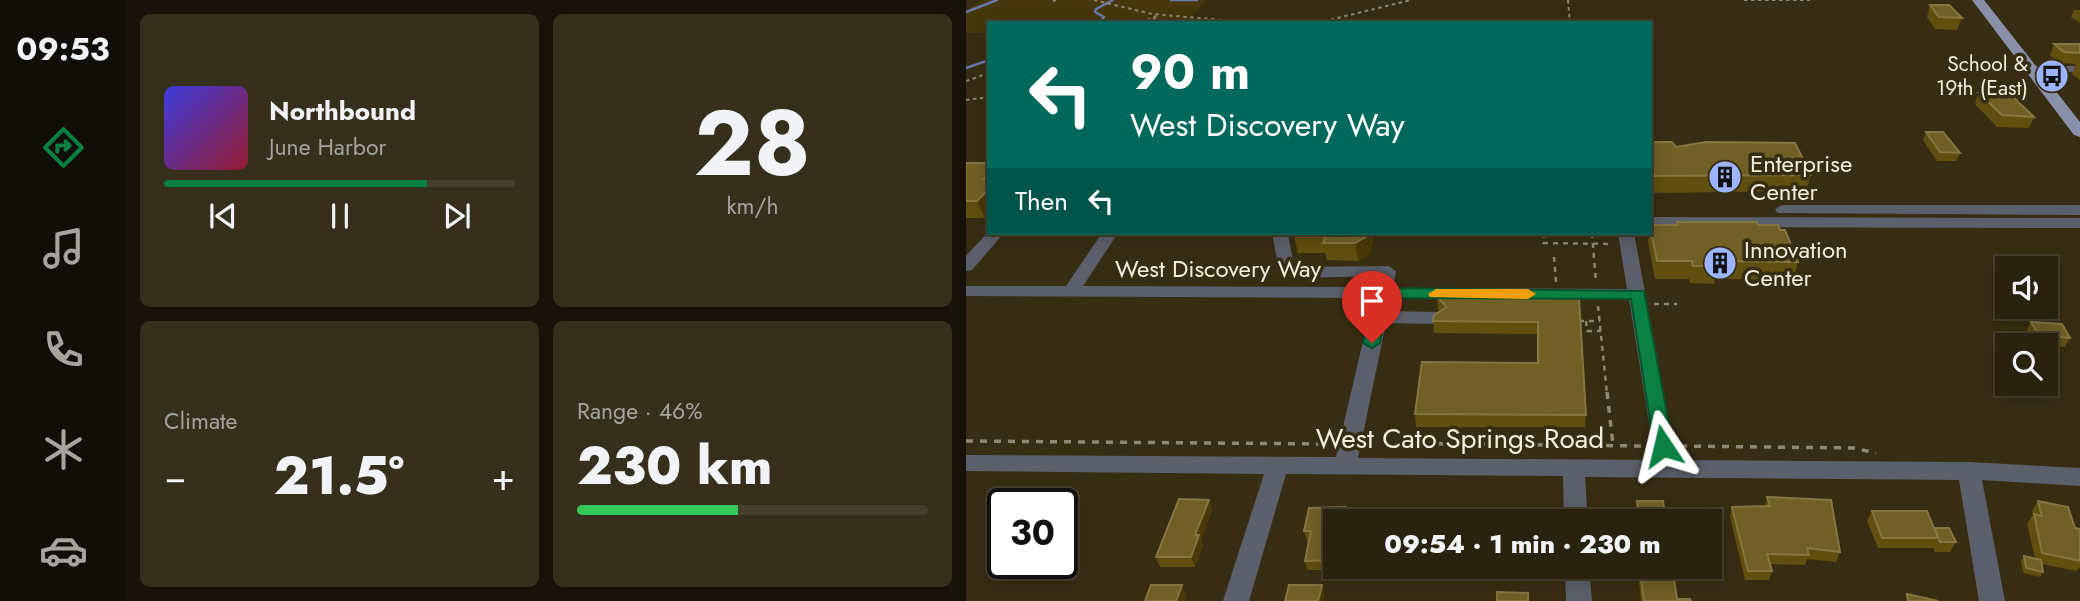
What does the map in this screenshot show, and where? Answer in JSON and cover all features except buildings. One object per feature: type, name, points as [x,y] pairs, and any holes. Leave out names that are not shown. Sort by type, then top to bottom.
[{"type":"main road","points":[[1978,0],[2030,68],[2074,115],[2080,131]]},
{"type":"street","points":[[2030,68],[2080,69]]},
{"type":"street","points":[[1661,214],[2018,216],[2080,210]]},
{"type":"street","points":[[2018,216],[2080,223]]},
{"type":"street","points":[[966,266],[994,235]]},
{"type":"street","points":[[1071,292],[1109,235]]},
{"type":"street","points":[[1280,235],[1286,270],[1296,273],[1388,271],[1345,467]]},
{"type":"street","points":[[1627,238],[1646,299],[1667,468]]},
{"type":"street","name":"West Discovery Way","points":[[966,291],[1382,293],[1646,299]]},
{"type":"street","points":[[1377,317],[1436,318]]},
{"type":"street","name":"West Cato Springs Road","points":[[966,463],[1969,471],[2080,477]]},
{"type":"street","points":[[1236,601],[1277,467]]},
{"type":"street","points":[[1574,468],[1576,509]]},
{"type":"street","points":[[1969,471],[1992,601]]},
{"type":"street","points":[[1578,579],[1579,601]]},
{"type":"path","points":[[1094,0],[1158,15],[1234,21]]},
{"type":"path","points":[[1325,21],[1411,0]]},
{"type":"path","points":[[1568,0],[1570,21]]},
{"type":"path","points":[[1744,0],[1810,0]]},
{"type":"path","points":[[1146,21],[1158,15]]},
{"type":"path","points":[[1153,18],[1161,21]]},
{"type":"path","points":[[966,81],[987,74]]},
{"type":"path","points":[[966,100],[987,97]]},
{"type":"path","points":[[1544,235],[1544,243],[1592,243],[1627,238]]},
{"type":"path","points":[[1591,235],[1596,282]]},
{"type":"path","points":[[1554,257],[1556,282]]},
{"type":"path","points":[[1646,299],[1677,304]]},
{"type":"path","points":[[1598,304],[1613,446]]},
{"type":"path","points":[[1579,321],[1600,321]]},
{"type":"path","points":[[1586,321],[1587,331],[1601,331]]},
{"type":"path","points":[[966,441],[1853,448],[1888,456]]},
{"type":"shaded area","points":[[982,0],[1206,0],[1188,21],[987,21],[987,33],[966,33],[966,11]]},
{"type":"waterway","points":[[966,12],[997,0]]},
{"type":"waterway","points":[[1101,21],[1104,17],[1095,12],[1096,9],[1113,0]]},
{"type":"waterway","points":[[1171,0],[1197,0]]},
{"type":"waterway","points":[[966,68],[987,61]]},
{"type":"slow traffic","points":[[1436,294],[1528,294]]},
{"type":"place","name":"School & 19th (East)","points":[[2052,76]]},
{"type":"place","name":"Enterprise Center","points":[[1725,177]]},
{"type":"place","name":"Innovation Center","points":[[1720,263]]},
{"type":"route","points":[[1372,343],[1382,293],[1638,294],[1663,446]]}]
